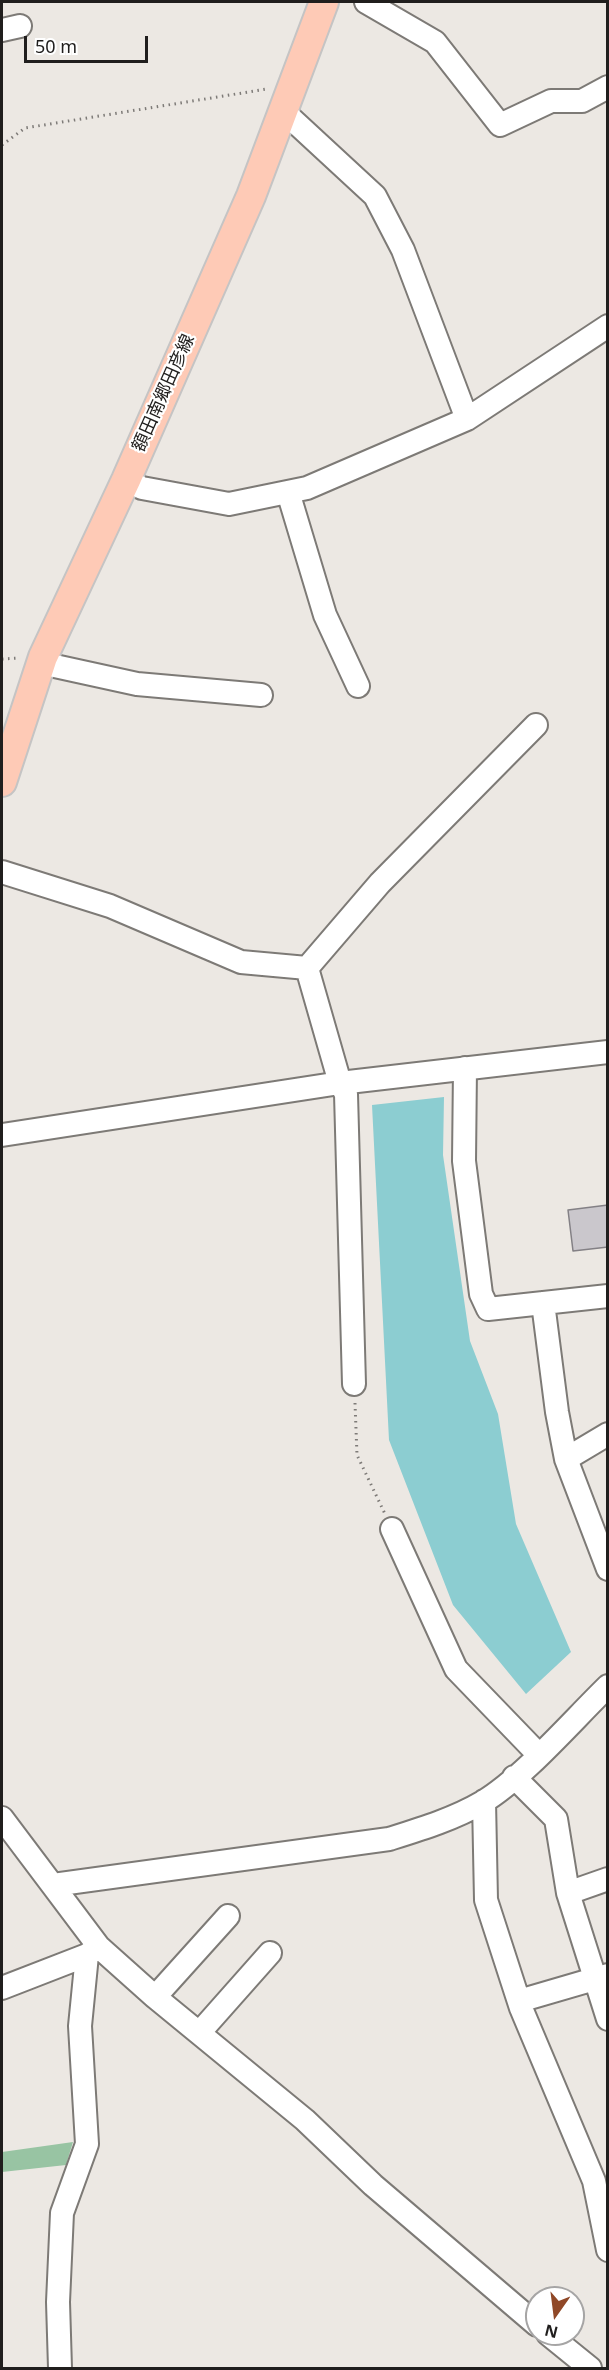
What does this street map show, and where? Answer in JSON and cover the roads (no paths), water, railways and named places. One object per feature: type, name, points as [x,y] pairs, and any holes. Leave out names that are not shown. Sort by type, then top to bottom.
[{"type":"main road","name":"額田南郷田彦線","points":[[2,782],[41,663],[126,480],[251,196],[324,2]]},
{"type":"street","points":[[366,2],[435,42],[500,125],[551,101],[582,101],[608,87]]},
{"type":"street","points":[[288,98],[375,196],[403,250],[467,419]]},
{"type":"street","points":[[126,480],[142,488],[229,504],[307,488],[467,419],[608,326]]},
{"type":"street","points":[[288,492],[325,615],[358,686]]},
{"type":"street","points":[[41,663],[137,684],[261,695]]},
{"type":"street","points":[[307,968],[380,883],[536,725]]},
{"type":"street","points":[[2,872],[110,906],[241,963],[307,968]]},
{"type":"street","points":[[307,968],[340,1083],[346,1094],[354,1384]]},
{"type":"street","points":[[2,1135],[340,1083],[608,1052]]},
{"type":"street","points":[[465,1068],[464,1161],[481,1294],[488,1309],[608,1296]]},
{"type":"street","points":[[543,1303],[557,1412],[566,1459],[608,1569]]},
{"type":"street","points":[[566,1459],[608,1434]]},
{"type":"street","points":[[392,1529],[456,1669],[538,1754]]},
{"type":"street","points":[[53,1885],[389,1839],[437,1824],[484,1802],[514,1777],[608,1686]]},
{"type":"street","points":[[514,1777],[556,1819],[568,1893],[601,1978],[608,2019]]},
{"type":"street","points":[[484,1802],[486,1900],[519,2001],[594,2181],[608,2250]]},
{"type":"street","points":[[2,1818],[53,1885],[93,1951],[200,2032],[305,2120],[373,2185],[525,2315]]},
{"type":"street","points":[[568,1893],[608,1880]]},
{"type":"street","points":[[155,1997],[228,1916]]},
{"type":"street","points":[[2,1988],[93,1951]]},
{"type":"street","points":[[60,2368],[58,2302],[62,2213],[87,2144],[80,2026],[93,1951]]},
{"type":"street","points":[[200,2032],[270,1953]]},
{"type":"street","points":[[519,2001],[601,1978]]},
{"type":"street","points":[[563,2346],[590,2368]]},
{"type":"water","points":[[444,1097],[443,1155],[470,1341],[498,1414],[516,1524],[571,1652],[526,1694],[453,1605],[389,1440],[372,1105]]}]
